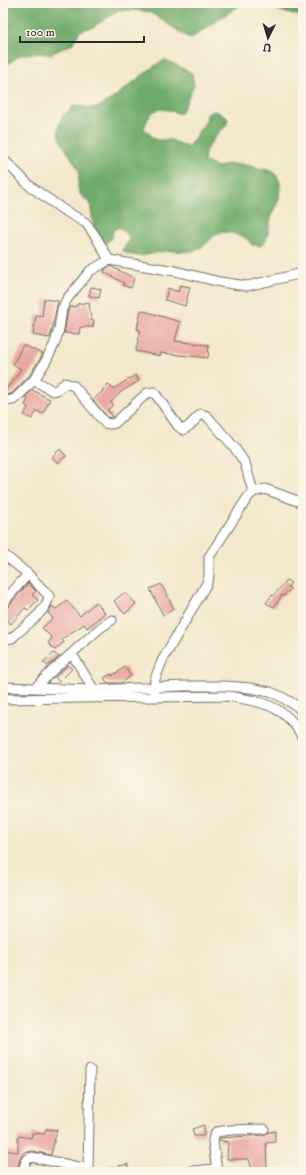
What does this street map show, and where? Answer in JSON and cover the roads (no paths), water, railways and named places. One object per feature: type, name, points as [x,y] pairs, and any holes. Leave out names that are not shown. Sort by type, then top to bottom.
[{"type":"street","points":[[3,159],[30,186],[62,209],[86,223],[109,260]]},
{"type":"street","points":[[3,402],[13,400],[34,380],[55,343],[60,329],[62,309],[67,299],[90,271],[109,260],[175,271],[220,282],[247,286],[303,273]]},
{"type":"street","points":[[34,380],[53,391],[57,390],[65,383],[74,386],[105,422],[110,424],[115,422],[147,393],[154,392],[178,426],[183,430],[201,414],[207,416],[246,463],[253,492]]},
{"type":"street","points":[[154,692],[155,679],[162,661],[207,583],[209,558],[253,492],[266,489],[303,503]]},
{"type":"street","points":[[3,554],[28,574],[48,596],[48,601],[44,609],[12,638],[6,639],[3,637]]},
{"type":"street","points":[[3,603],[28,574]]},
{"type":"street","points":[[36,688],[52,671],[100,628],[112,620]]},
{"type":"street","points":[[72,654],[94,690]]},
{"type":"street","points":[[3,699],[154,692],[225,686],[250,688],[270,692],[297,706],[303,713]]},
{"type":"street","points":[[3,687],[228,696],[272,706],[288,717],[303,738]]},
{"type":"street","points":[[23,1172],[26,1160],[32,1157],[88,1171],[90,1070]]},
{"type":"street","points":[[192,1171],[217,1171],[213,1141],[216,1132],[221,1130],[264,1130]]}]
